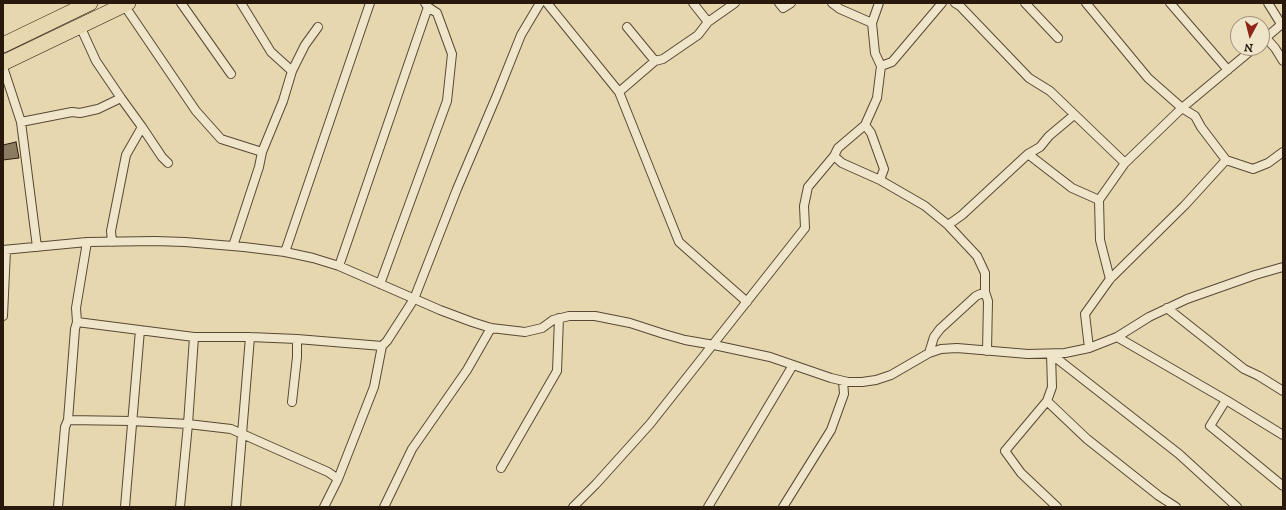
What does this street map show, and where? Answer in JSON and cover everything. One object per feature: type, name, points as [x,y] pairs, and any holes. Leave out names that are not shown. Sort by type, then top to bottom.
[{"type":"highway","points":[[4,59],[90,3]]},
{"type":"highway","points":[[4,59],[126,4]]},
{"type":"street","points":[[181,3],[231,74]]},
{"type":"street","points":[[241,3],[271,52],[292,70]]},
{"type":"street","points":[[285,252],[370,3]]},
{"type":"street","points":[[324,507],[338,479],[374,387],[382,346],[388,341],[414,299],[457,189],[521,35],[540,3]]},
{"type":"street","points":[[548,3],[619,92],[679,242],[747,302]]},
{"type":"street","points":[[693,3],[708,22]]},
{"type":"street","points":[[619,92],[655,61],[663,60],[698,35],[708,22],[735,3]]},
{"type":"street","points":[[779,3],[784,8],[791,3]]},
{"type":"street","points":[[832,3],[840,9],[872,23]]},
{"type":"street","points":[[573,507],[596,484],[650,424],[805,228],[804,206],[808,187],[834,156],[838,148],[864,125],[878,98],[881,66],[875,52],[872,23],[879,3]]},
{"type":"street","points":[[881,66],[892,62],[942,3]]},
{"type":"street","points":[[955,3],[960,6],[1029,78],[1050,91],[1125,163]]},
{"type":"street","points":[[1025,3],[1058,38]]},
{"type":"street","points":[[1086,3],[1148,78],[1182,108],[1195,116],[1201,127],[1226,160],[1253,169],[1268,163],[1283,152]]},
{"type":"street","points":[[1170,3],[1228,70]]},
{"type":"street","points":[[1268,3],[1282,23],[1270,34]]},
{"type":"street","points":[[126,4],[196,111],[221,139],[262,152]]},
{"type":"street","points":[[339,266],[427,5],[437,13],[452,54],[447,101],[380,284]]},
{"type":"street","points":[[80,26],[96,61],[162,157],[168,163]]},
{"type":"street","points":[[233,246],[259,167],[262,152],[283,101],[292,70],[305,45],[318,27]]},
{"type":"street","points":[[627,27],[655,61]]},
{"type":"street","points":[[1270,44],[1275,48],[1283,61]]},
{"type":"street","points":[[1110,279],[1100,240],[1099,200],[1125,163],[1182,108],[1245,56]]},
{"type":"street","points":[[4,59],[21,122],[37,247]]},
{"type":"street","points":[[21,122],[72,112],[80,113],[98,108],[121,98]]},
{"type":"street","points":[[948,225],[962,216],[1028,154],[1040,147],[1049,136],[1074,115]]},
{"type":"street","points":[[864,125],[871,133],[884,169],[880,180]]},
{"type":"street","points":[[112,242],[111,231],[126,154],[142,127]]},
{"type":"street","points":[[1028,154],[1072,188],[1099,200]]},
{"type":"street","points":[[834,156],[842,163],[880,180],[925,206],[948,225],[977,256],[986,273],[985,292],[988,301],[987,351]]},
{"type":"street","points":[[1089,348],[1086,314],[1110,279],[1185,205],[1226,160]]},
{"type":"street","points":[[58,507],[65,428],[68,420],[75,329],[77,322],[76,308],[87,242]]},
{"type":"street","points":[[3,316],[4,250],[87,242],[185,242],[285,252],[313,258],[339,266],[414,299],[491,328],[525,332],[542,328],[553,320],[559,318],[569,316],[595,316],[630,323],[685,340],[714,344],[770,357],[843,381],[862,382],[876,380],[890,374],[929,352],[941,349],[957,348],[1028,354],[1051,354],[1089,348],[1117,337],[1166,308],[1187,299],[1255,275],[1283,268]]},
{"type":"street","points":[[929,352],[934,337],[940,329],[976,296],[985,292]]},
{"type":"street","points":[[1166,308],[1244,369],[1259,376],[1283,391]]},
{"type":"street","points":[[501,468],[557,371],[559,318]]},
{"type":"street","points":[[77,322],[194,337],[297,339],[382,346]]},
{"type":"street","points":[[384,507],[412,449],[467,370],[491,328]]},
{"type":"street","points":[[124,507],[140,330]]},
{"type":"street","points":[[180,507],[194,337]]},
{"type":"street","points":[[236,507],[250,337]]},
{"type":"street","points":[[1117,337],[1283,435]]},
{"type":"street","points":[[292,402],[297,357],[297,339]]},
{"type":"street","points":[[1051,354],[1052,387],[1047,401],[1005,451],[1021,474],[1058,507]]},
{"type":"street","points":[[1051,354],[1180,454],[1237,507]]},
{"type":"street","points":[[708,507],[793,365]]},
{"type":"street","points":[[783,507],[831,430],[844,394],[843,381]]},
{"type":"street","points":[[1226,400],[1210,426],[1283,486]]},
{"type":"street","points":[[1047,401],[1087,439],[1159,496],[1176,507]]},
{"type":"street","points":[[68,420],[188,424],[231,429],[328,472],[338,479]]},
{"type":"building","points":[[16,142],[19,158],[3,160],[3,145]]}]
